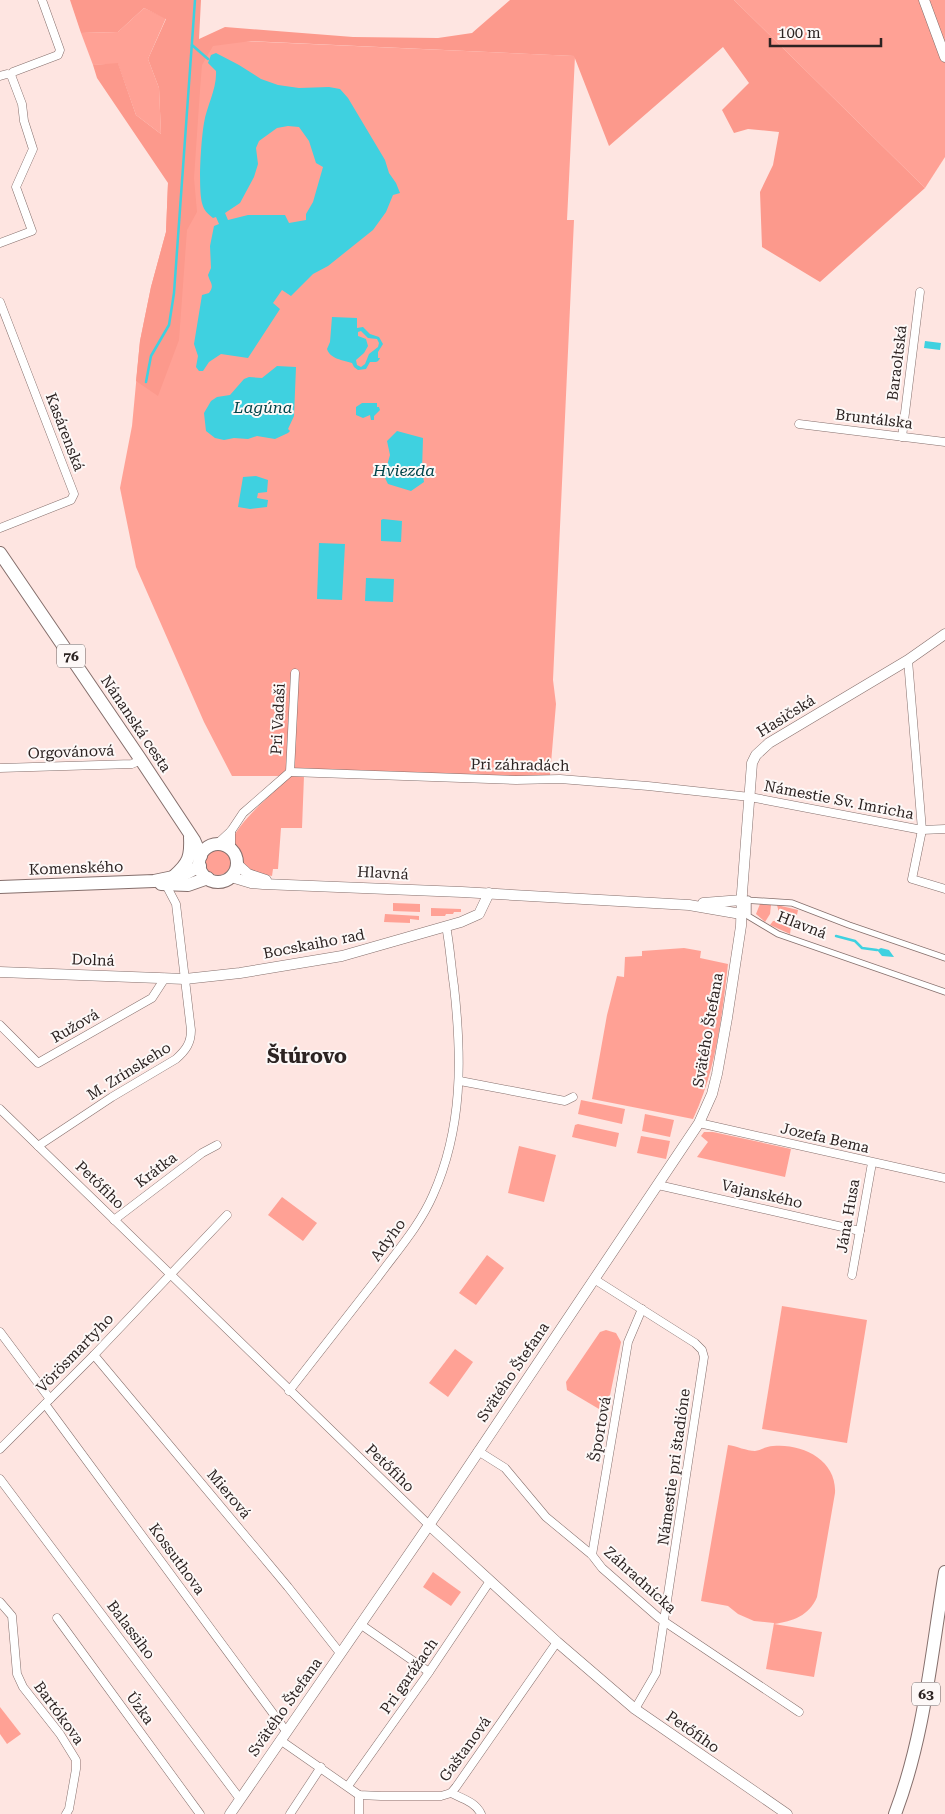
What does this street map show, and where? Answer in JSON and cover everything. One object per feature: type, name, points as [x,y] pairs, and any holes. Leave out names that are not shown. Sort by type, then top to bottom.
[{"type":"main road","name":"Nánanská cesta","points":[[0,552],[142,760],[177,815]]},
{"type":"main road","name":"76","points":[[177,815],[200,851],[202,872],[208,878]]},
{"type":"main road","name":"76","points":[[177,815],[215,844],[224,845],[231,849]]},
{"type":"main road","points":[[164,881],[184,867],[188,860],[190,834]]},
{"type":"main road","points":[[164,881],[191,872],[200,861],[205,850],[215,844]]},
{"type":"main road","points":[[208,878],[220,881],[231,876],[236,870],[236,856],[231,849]]},
{"type":"main road","name":"Komenského","points":[[0,887],[164,881],[188,885],[208,878]]},
{"type":"main road","name":"63","points":[[895,1814],[909,1775],[920,1728],[945,1572]]},
{"type":"street","points":[[0,76],[11,75],[13,72],[58,55],[60,50],[42,0]]},
{"type":"street","points":[[924,0],[944,56]]},
{"type":"street","points":[[0,243],[32,231],[16,187],[32,153],[33,144],[24,121],[22,104],[11,75]]},
{"type":"street","name":"Baraoltská","points":[[902,437],[920,292]]},
{"type":"street","name":"Kasárenská","points":[[0,302],[74,494],[71,500],[0,528]]},
{"type":"street","name":"Bruntálska","points":[[798,424],[945,442]]},
{"type":"street","name":"Hasičská","points":[[744,915],[752,764],[756,755],[763,748],[800,723],[908,660],[945,634]]},
{"type":"street","name":"Námestie Sv. Imricha","points":[[908,660],[922,830]]},
{"type":"street","name":"Pri Vadaši","points":[[215,844],[231,830],[243,813],[290,772],[295,673]]},
{"type":"street","name":"Orgovánová","points":[[0,768],[132,764],[142,760]]},
{"type":"street","name":"Pri záhradách","points":[[290,772],[516,780],[560,779],[750,797]]},
{"type":"street","name":"Námestie Sv. Imricha","points":[[750,797],[922,830],[945,829]]},
{"type":"street","points":[[231,830],[231,849]]},
{"type":"street","points":[[922,830],[912,878],[945,890]]},
{"type":"street","name":"Hlavná","points":[[237,864],[248,874],[276,883]]},
{"type":"street","name":"Hlavná","points":[[231,876],[251,883],[689,904],[745,900],[792,903],[945,958]]},
{"type":"street","points":[[164,881],[176,904]]},
{"type":"street","points":[[176,904],[180,892],[188,885]]},
{"type":"street","points":[[446,926],[479,914],[489,893]]},
{"type":"street","name":"M. Zrínskeho","points":[[38,1146],[112,1097],[176,1059],[184,1052],[189,1043],[191,1030],[176,904]]},
{"type":"street","name":"Hlavná","points":[[689,904],[744,915],[778,934],[945,992]]},
{"type":"street","name":"Svätého Štefana","points":[[230,1814],[429,1525],[700,1123],[712,1094],[717,1074],[744,915]]},
{"type":"street","name":"Bocskaiho rad","points":[[186,979],[315,962],[372,948],[446,926]]},
{"type":"street","name":"Adyho","points":[[289,1391],[417,1223],[433,1196],[448,1154],[457,1115],[460,1081],[459,1033],[446,926]]},
{"type":"street","name":"Dolná","points":[[0,972],[186,979]]},
{"type":"street","name":"Ružová","points":[[0,1025],[38,1063],[152,998],[165,978]]},
{"type":"street","points":[[460,1081],[565,1101],[572,1096]]},
{"type":"street","name":"Petőfiho","points":[[0,1110],[429,1525],[557,1642],[635,1710],[787,1814]]},
{"type":"street","name":"Jozefa Bema","points":[[700,1123],[945,1178]]},
{"type":"street","name":"Krátka","points":[[114,1220],[202,1153],[217,1145]]},
{"type":"street","name":"Jána Husa","points":[[852,1275],[872,1163]]},
{"type":"street","name":"Vajanského","points":[[658,1185],[860,1231]]},
{"type":"street","name":"Vörösmartyho","points":[[0,1449],[94,1355],[227,1215]]},
{"type":"street","name":"Námestie pri štadióne","points":[[594,1279],[696,1342],[702,1350],[704,1357],[656,1673],[635,1710]]},
{"type":"street","name":"Športová","points":[[592,1555],[628,1342],[642,1309]]},
{"type":"street","name":"Kossuthova","points":[[0,1332],[283,1735]]},
{"type":"street","name":"Mierová","points":[[94,1355],[282,1580],[340,1653]]},
{"type":"street","name":"Záhradnícka","points":[[478,1451],[505,1468],[546,1517],[592,1555],[602,1568],[664,1622],[799,1712]]},
{"type":"street","name":"Balassiho","points":[[0,1479],[240,1799]]},
{"type":"street","name":"Pri garážach","points":[[348,1786],[490,1582]]},
{"type":"street","name":"Bartókova","points":[[0,1602],[12,1616],[17,1674],[23,1687],[65,1741],[76,1760],[69,1809],[66,1814]]},
{"type":"street","name":"Úzka","points":[[57,1618],[200,1814]]},
{"type":"street","points":[[360,1624],[429,1672]]},
{"type":"street","name":"Gaštanová","points":[[359,1794],[441,1796],[451,1793],[557,1642]]},
{"type":"street","points":[[283,1735],[321,1767],[359,1794],[359,1814]]},
{"type":"street","points":[[290,1814],[321,1767]]},
{"type":"street","points":[[451,1793],[473,1804],[481,1814]]},
{"type":"shaded area","points":[[70,0],[201,0],[199,39],[225,27],[353,37],[438,38],[472,33],[510,0],[734,0],[925,188],[820,282],[762,247],[760,192],[773,165],[779,132],[748,129],[734,133],[722,110],[749,83],[723,47],[609,146],[574,56],[251,41],[213,46],[202,65],[194,178],[197,212],[187,230],[179,340],[158,396],[136,381],[140,341],[151,287],[166,232],[168,183],[97,78],[93,65],[118,63],[136,115],[161,134],[159,88],[148,59],[166,19],[144,8],[118,32],[81,33]]},
{"type":"shaded area","points":[[734,0],[945,0],[945,157],[925,188]]},
{"type":"shaded area","points":[[144,8],[166,18],[148,59],[159,88],[161,134],[136,115],[118,64],[93,65],[81,33],[118,32]]},
{"type":"shaded area","points":[[199,39],[575,56],[567,220],[574,220],[553,680],[556,704],[550,775],[544,783],[304,776],[302,828],[281,828],[278,869],[273,869],[272,876],[251,870],[243,864],[233,840],[241,825],[249,816],[291,776],[232,776],[204,722],[136,567],[120,488],[132,426],[140,341],[151,287],[166,232],[168,183]]},
{"type":"shaded area","points":[[218,849],[227,853],[231,862],[227,871],[218,875],[209,871],[205,862],[209,853]]},
{"type":"shaded area","points":[[393,903],[420,904],[420,912],[393,911]]},
{"type":"shaded area","points":[[760,904],[771,905],[770,914],[765,922],[756,914]]},
{"type":"shaded area","points":[[777,905],[798,910],[797,915],[779,913]]},
{"type":"shaded area","points":[[431,908],[461,909],[461,912],[446,914],[445,916],[431,916]]},
{"type":"shaded area","points":[[385,914],[419,916],[419,920],[410,919],[410,923],[384,922]]},
{"type":"shaded area","points":[[773,921],[791,927],[790,934],[770,925]]},
{"type":"shaded area","points":[[684,948],[701,951],[700,958],[728,964],[713,1063],[693,1119],[592,1099],[607,1015],[617,976],[624,977],[625,957],[642,956],[642,951]]},
{"type":"shaded area","points":[[581,1100],[625,1109],[622,1124],[578,1114]]},
{"type":"shaded area","points":[[645,1114],[674,1120],[670,1137],[642,1131]]},
{"type":"shaded area","points":[[578,1124],[619,1133],[616,1147],[572,1137],[575,1125]]},
{"type":"shaded area","points":[[704,1132],[713,1132],[791,1149],[785,1177],[697,1157],[708,1142],[701,1136]]},
{"type":"shaded area","points":[[641,1136],[670,1141],[666,1159],[637,1153]]},
{"type":"shaded area","points":[[519,1146],[556,1155],[544,1202],[508,1193]]},
{"type":"shaded area","points":[[282,1197],[317,1223],[303,1241],[268,1215]]},
{"type":"shaded area","points":[[487,1255],[504,1268],[476,1305],[459,1293]]},
{"type":"shaded area","points":[[782,1306],[867,1320],[847,1443],[762,1429]]},
{"type":"shaded area","points":[[606,1330],[616,1333],[621,1342],[607,1411],[604,1412],[567,1390],[566,1382],[600,1332]]},
{"type":"shaded area","points":[[455,1349],[473,1362],[448,1397],[429,1383]]},
{"type":"shaded area","points":[[728,1445],[752,1451],[771,1446],[795,1447],[816,1456],[830,1471],[834,1481],[835,1493],[817,1597],[810,1609],[805,1613],[788,1621],[774,1624],[822,1632],[814,1677],[766,1669],[774,1623],[754,1621],[738,1614],[728,1606],[701,1601]]},
{"type":"shaded area","points":[[433,1572],[461,1592],[451,1606],[423,1587]]},
{"type":"shaded area","points":[[0,1707],[21,1734],[7,1744],[0,1734]]},
{"type":"water","points":[[216,53],[261,79],[278,85],[299,88],[329,87],[340,89],[348,98],[385,160],[389,173],[400,193],[393,195],[386,212],[373,230],[328,266],[313,274],[291,296],[282,290],[273,303],[280,309],[248,358],[221,354],[209,362],[203,371],[199,371],[196,367],[198,356],[194,344],[202,295],[209,293],[212,288],[208,275],[211,268],[210,246],[214,226],[219,224],[216,217],[213,218],[204,208],[200,186],[200,163],[205,116],[216,78],[216,71],[208,63],[211,55]],"holes":[[[299,127],[309,141],[316,163],[323,167],[313,202],[306,214],[306,220],[289,223],[285,215],[248,215],[228,220],[225,213],[240,203],[254,177],[258,164],[256,148],[259,141],[277,128]]]},
{"type":"water","points":[[332,317],[357,318],[357,328],[363,327],[370,334],[379,337],[383,344],[378,352],[378,358],[380,358],[378,361],[370,362],[366,369],[358,370],[352,363],[337,359],[331,355],[327,349],[330,342]],"holes":[[[361,331],[368,338],[377,339],[379,343],[378,347],[369,354],[365,364],[361,367],[357,365],[356,360],[364,353],[368,346],[366,339],[358,336],[358,332]]]},
{"type":"water","points":[[925,341],[941,343],[940,350],[924,348]]},
{"type":"water","name":"Lagúna","points":[[277,366],[296,367],[294,416],[288,433],[275,439],[257,436],[248,439],[234,438],[224,440],[215,438],[206,431],[204,413],[211,401],[217,397],[230,395],[244,379],[249,377],[262,378]]},
{"type":"water","points":[[362,403],[377,403],[377,407],[380,410],[374,416],[374,420],[371,420],[370,415],[363,418],[356,415],[356,407]]},
{"type":"water","name":"Hviezda","points":[[397,431],[423,438],[422,470],[424,482],[411,491],[388,484],[384,476],[390,455],[387,441]]},
{"type":"water","points":[[256,476],[268,480],[267,492],[258,493],[257,498],[268,500],[267,507],[250,509],[238,507],[243,477]]},
{"type":"water","points":[[381,520],[402,521],[401,542],[381,541]]},
{"type":"water","points":[[319,543],[345,544],[342,600],[317,599]]},
{"type":"water","points":[[366,578],[394,579],[393,602],[365,601]]},
{"type":"water","points":[[881,948],[889,950],[894,957],[882,956],[877,950]]},
{"type":"waterway","points":[[146,382],[151,356],[169,325],[174,293],[195,0]]},
{"type":"waterway","points":[[192,45],[208,59]]},
{"type":"waterway","points":[[836,936],[855,941],[862,948],[877,950]]},
{"type":"district","name":"Štúrovo","points":[[307,1056]]}]
